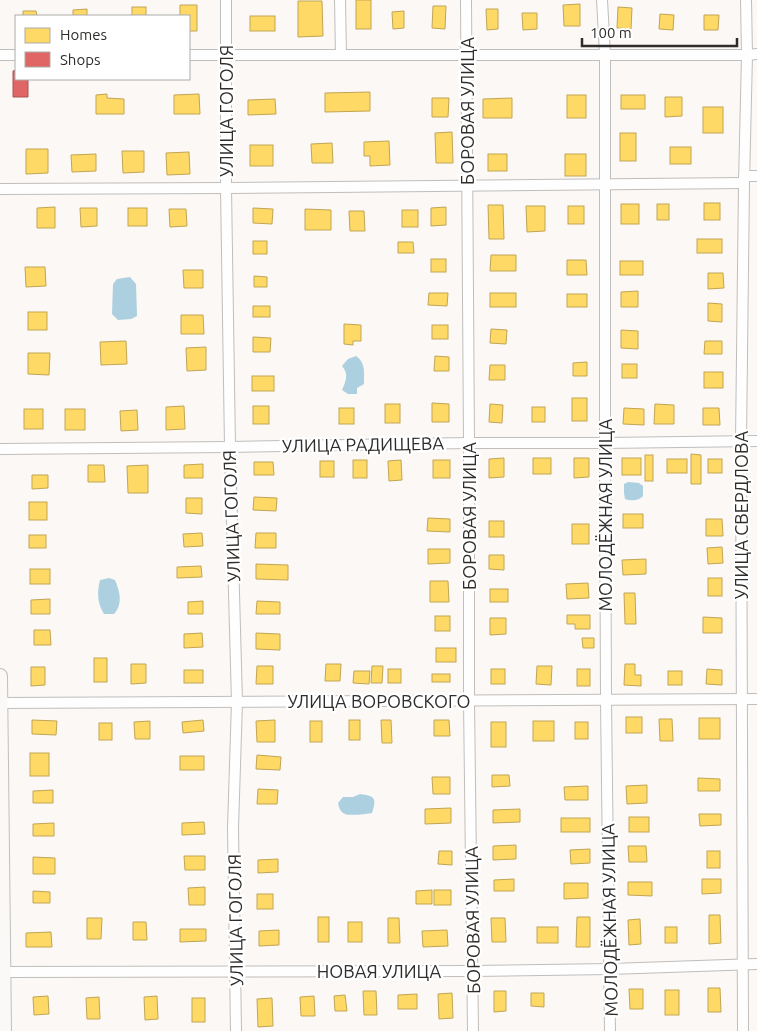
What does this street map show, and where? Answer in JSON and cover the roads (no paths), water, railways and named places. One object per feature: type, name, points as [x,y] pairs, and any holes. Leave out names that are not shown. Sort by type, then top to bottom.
[{"type":"street","name":"УЛИЦА ГОГОЛЯ","points":[[226,0],[226,188],[230,447],[237,702],[234,828],[236,1031]]},
{"type":"street","points":[[340,0],[341,55]]},
{"type":"street","name":"БОРОВАЯ УЛИЦА","points":[[466,0],[469,700],[474,1031]]},
{"type":"street","name":"МОЛОДЁЖНАЯ УЛИЦА","points":[[602,0],[605,54],[606,700],[610,1031]]},
{"type":"street","name":"УЛИЦА СВЕРДЛОВА","points":[[743,1031],[741,441],[744,180],[752,54],[746,0]]},
{"type":"street","points":[[190,55],[752,54]]},
{"type":"street","points":[[0,55],[15,55]]},
{"type":"street","points":[[0,189],[604,184],[744,180],[757,176]]},
{"type":"street","name":"УЛИЦА РАДИЩЕВА","points":[[0,449],[469,442],[757,441]]},
{"type":"street","points":[[0,676],[1,972],[4,1031]]},
{"type":"street","name":"УЛИЦА ВОРОВСКОГО","points":[[0,704],[757,699]]},
{"type":"street","name":"НОВАЯ УЛИЦА","points":[[1,972],[473,971],[757,964]]},
{"type":"water","points":[[130,277],[136,284],[137,316],[131,319],[118,320],[112,314],[113,284],[117,279]]},
{"type":"water","points":[[356,356],[363,365],[364,384],[357,388],[357,394],[348,394],[342,390],[346,381],[346,375],[342,366],[348,359]]},
{"type":"water","points":[[628,482],[639,483],[643,486],[643,496],[641,498],[635,500],[625,499],[624,484]]},
{"type":"water","points":[[109,578],[115,580],[120,602],[114,614],[104,614],[99,602],[98,589],[100,580]]},
{"type":"water","points":[[360,794],[374,799],[372,813],[350,815],[342,812],[338,803],[343,797],[353,797]]}]
